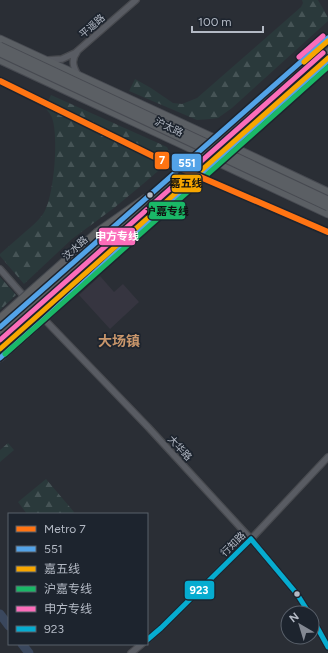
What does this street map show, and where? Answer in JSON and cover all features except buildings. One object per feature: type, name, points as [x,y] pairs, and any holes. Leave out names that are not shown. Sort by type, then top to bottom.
[{"type":"highway","points":[[0,331],[328,39]]},
{"type":"highway","points":[[0,350],[156,210],[327,60]]},
{"type":"highway","points":[[0,319],[98,232],[146,198]]},
{"type":"main road","name":"沪太路","points":[[0,39],[328,192]]},
{"type":"main road","name":"汶水路","points":[[0,358],[215,161],[222,142],[328,39]]},
{"type":"main road","name":"汶水路","points":[[222,142],[328,45]]},
{"type":"main road","name":"沪太路","points":[[0,46],[328,200]]},
{"type":"main road","name":"汶水路","points":[[222,142],[274,99],[328,51]]},
{"type":"main road","name":"沪太路","points":[[0,53],[328,206]]},
{"type":"main road","name":"沪太路","points":[[0,60],[328,214]]},
{"type":"main road","name":"汶水路","points":[[0,327],[198,152],[222,142],[296,90],[327,60]]},
{"type":"main road","points":[[274,99],[296,90]]},
{"type":"street","name":"平遥路","points":[[46,60],[62,59],[71,55],[136,0]]},
{"type":"street","name":"平遥路","points":[[78,50],[73,61],[74,69],[78,75]]},
{"type":"street","name":"大华路","points":[[0,269],[28,302],[148,427],[251,538],[304,605]]},
{"type":"street","name":"行知路","points":[[148,639],[251,538],[328,457]]},
{"type":"street","points":[[320,632],[328,647]]},
{"type":"street","points":[[131,653],[141,645]]},
{"type":"shaded area","points":[[100,276],[114,292],[123,284],[139,302],[110,329],[79,295]]},
{"type":"green space","points":[[302,0],[318,0],[328,17],[328,21],[232,108],[218,118],[197,120],[129,91],[135,79],[173,103],[182,104],[197,98],[301,7],[303,3]]},
{"type":"green space","points":[[51,95],[167,147],[172,158],[114,208],[72,239],[24,284],[0,256],[0,254],[37,221],[47,206],[53,182],[55,152],[54,127],[51,117],[45,107]]},
{"type":"green space","points":[[0,277],[16,295],[0,310]]},
{"type":"green space","points":[[8,443],[14,450],[0,462],[0,450]]},
{"type":"green space","points":[[46,479],[74,512],[26,513],[18,502]]},
{"type":"waterway","points":[[0,614],[8,625]]},
{"type":"waterway","points":[[23,645],[29,653]]},
{"type":"metro line","name":"7","points":[[0,81],[161,160],[328,232]]},
{"type":"transit line","name":"申方专线","points":[[299,57],[323,36]]},
{"type":"transit line","name":"551","points":[[0,327],[328,38]]},
{"type":"transit line","name":"嘉五线","points":[[304,62],[328,41]]},
{"type":"transit line","name":"申方专线","points":[[0,340],[323,53]]},
{"type":"transit line","name":"嘉五线","points":[[0,349],[328,58]]},
{"type":"transit line","name":"551","points":[[0,358],[231,147],[328,61]]},
{"type":"transit line","name":"沪嘉专线","points":[[5,354],[328,67]]},
{"type":"transit line","name":"923","points":[[251,539],[297,594],[304,605]]},
{"type":"transit line","name":"923","points":[[148,639],[251,539]]},
{"type":"transit line","name":"923","points":[[320,632],[328,647]]},
{"type":"district","name":"大场镇","points":[[119,341]]}]
